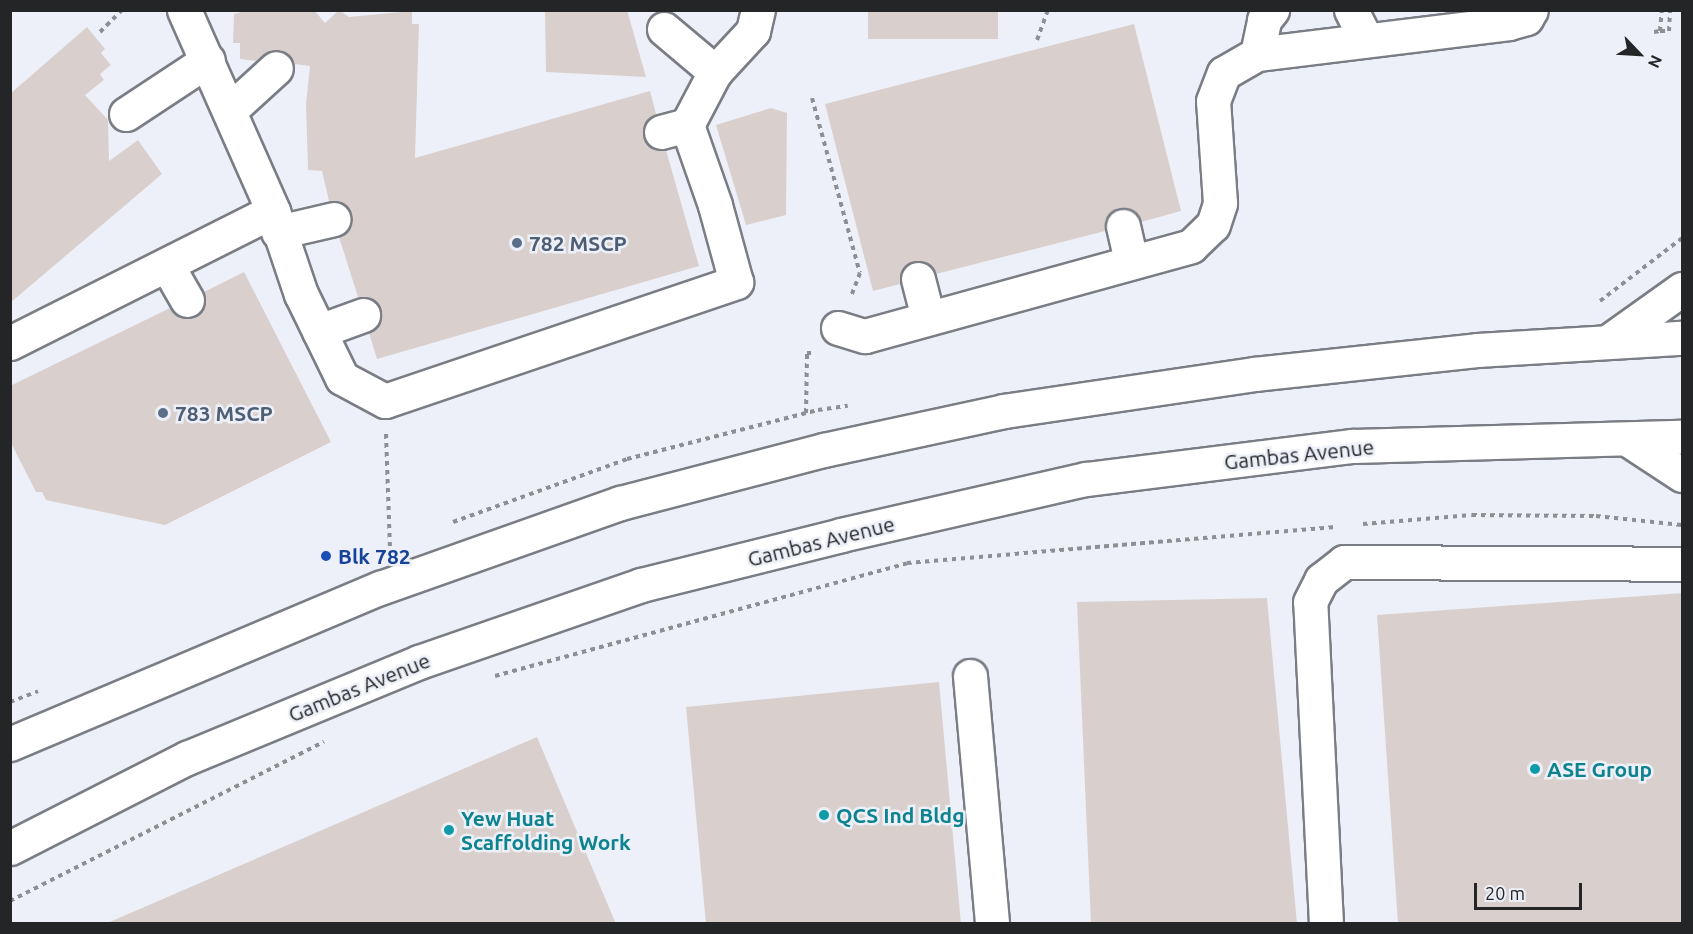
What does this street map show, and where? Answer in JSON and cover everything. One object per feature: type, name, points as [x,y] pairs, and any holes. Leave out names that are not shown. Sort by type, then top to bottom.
[{"type":"main road","points":[[184,10],[230,110],[319,331],[342,378],[385,401],[736,282],[715,205],[674,128],[715,72],[753,31],[758,10]]},
{"type":"main road","points":[[1257,54],[1264,20],[1272,10]]},
{"type":"main road","points":[[1351,10],[1366,40]]},
{"type":"main road","points":[[828,340],[865,336],[1191,246],[1213,225],[1220,203],[1213,101],[1224,72],[1257,54],[1509,23],[1526,18],[1531,10]]},
{"type":"main road","points":[[664,28],[715,72]]},
{"type":"main road","points":[[126,114],[208,60]]},
{"type":"main road","points":[[230,110],[276,68]]},
{"type":"main road","points":[[10,343],[168,267],[276,221],[334,219]]},
{"type":"main road","points":[[1123,226],[1131,262]]},
{"type":"main road","points":[[168,267],[187,300]]},
{"type":"main road","points":[[918,279],[928,318]]},
{"type":"main road","points":[[1607,342],[1683,289]]},
{"type":"main road","points":[[319,331],[363,315]]},
{"type":"main road","points":[[10,744],[391,585],[620,503],[824,450],[1004,411],[1254,374],[1477,350],[1683,338]]},
{"type":"main road","name":"Gambas Avenue","points":[[10,848],[187,758],[419,662],[663,580],[1086,479],[1352,446],[1683,437]]},
{"type":"main road","points":[[1627,439],[1683,475]]},
{"type":"main road","points":[[1326,924],[1310,602],[1320,580],[1344,562],[1683,564]]},
{"type":"main road","points":[[970,676],[992,924]]},
{"type":"path","points":[[100,32],[123,10]]},
{"type":"path","points":[[1037,40],[1048,10]]},
{"type":"path","points":[[1660,31],[1662,10]]},
{"type":"path","points":[[1654,32],[1669,31],[1670,10]]},
{"type":"path","points":[[806,413],[807,353],[828,340],[860,273],[812,98]]},
{"type":"path","points":[[385,401],[391,585]]},
{"type":"path","points":[[1354,525],[1472,515],[1596,516],[1683,525]]},
{"type":"path","points":[[487,678],[907,563],[1343,526]]},
{"type":"path","points":[[10,902],[335,736]]},
{"type":"building","name":"782 MSCP","points":[[249,10],[314,10],[325,23],[339,10],[349,17],[412,11],[412,24],[419,24],[415,158],[650,91],[656,114],[643,127],[643,137],[656,150],[666,150],[699,266],[377,359],[369,333],[378,327],[381,309],[375,300],[358,297],[339,237],[352,225],[352,214],[340,201],[329,201],[322,171],[308,170],[306,104],[310,66],[294,64],[281,50],[271,50],[256,61],[240,59],[240,43],[233,43],[234,14]]},
{"type":"building","points":[[545,10],[627,10],[646,77],[546,72]]},
{"type":"building","points":[[868,10],[998,10],[998,39],[868,39]]},
{"type":"building","points":[[1134,24],[1181,211],[1141,222],[1129,208],[1118,208],[1105,220],[1105,231],[936,274],[931,266],[914,261],[905,266],[900,284],[873,291],[825,104]]},
{"type":"building","points":[[87,27],[105,49],[101,53],[111,65],[100,74],[104,80],[85,95],[108,120],[109,161],[138,140],[162,174],[10,303],[10,94]]},
{"type":"building","points":[[771,108],[787,113],[786,215],[746,225],[716,125]]},
{"type":"building","name":"783 MSCP","points":[[244,272],[331,442],[165,525],[46,500],[42,492],[36,492],[10,441],[10,386],[170,308],[178,316],[196,316],[203,309],[204,292]]},
{"type":"building","name":"ASE Group","points":[[1683,593],[1683,924],[1398,924],[1377,615]]},
{"type":"building","points":[[1267,598],[1297,924],[1091,924],[1077,602]]},
{"type":"building","name":"QCS Ind Bldg","points":[[939,682],[961,924],[706,924],[686,707]]},
{"type":"building","name":"Yew Huat Scaffolding Work","points":[[537,737],[616,924],[105,924]]},
{"type":"place","name":"782 MSCP","points":[[517,243]]},
{"type":"place","name":"783 MSCP","points":[[163,413]]},
{"type":"place","name":"Blk 782","points":[[326,556]]},
{"type":"place","name":"ASE Group","points":[[1535,769]]},
{"type":"place","name":"QCS Ind Bldg","points":[[824,815]]},
{"type":"place","name":"Yew Huat Scaffolding Work","points":[[449,830]]}]
